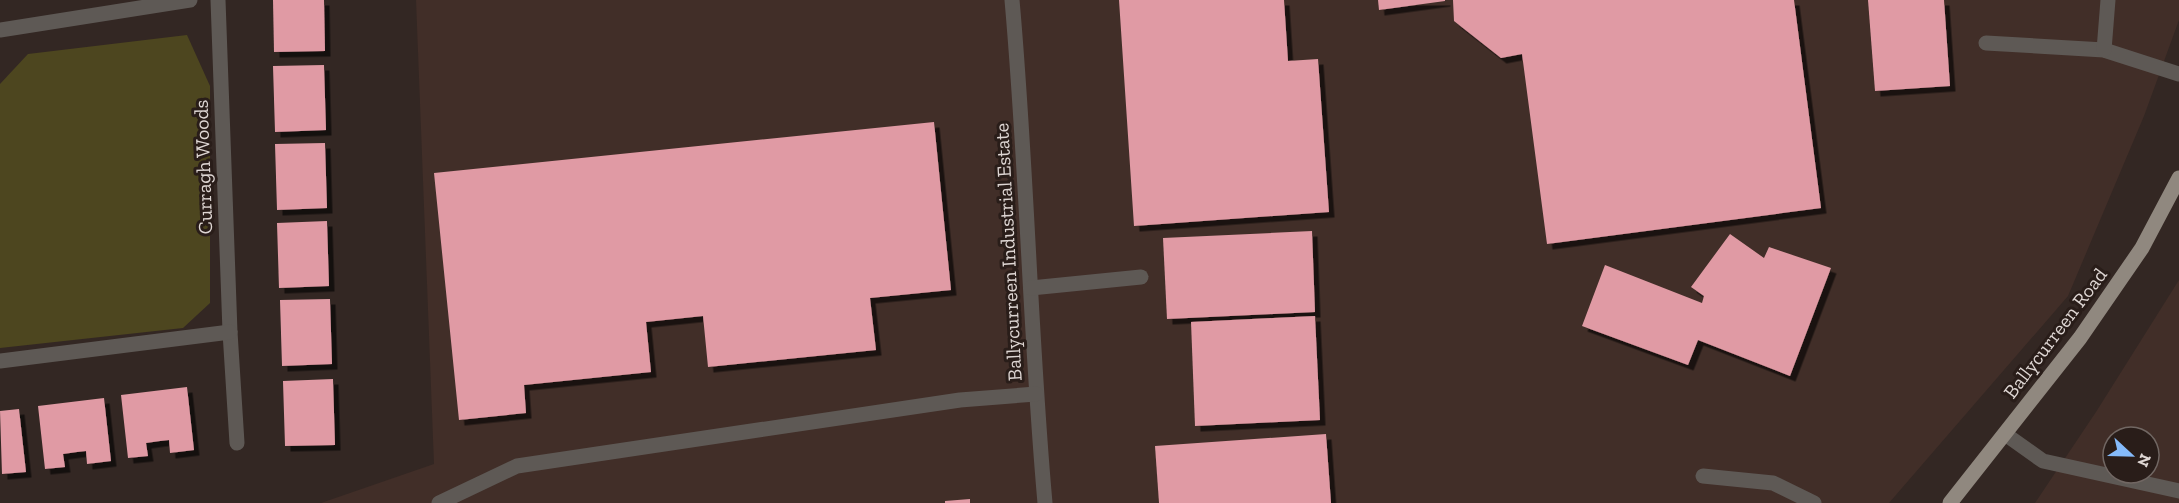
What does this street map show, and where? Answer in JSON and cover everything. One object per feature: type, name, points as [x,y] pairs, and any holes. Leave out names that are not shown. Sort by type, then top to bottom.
[{"type":"main road","name":"Ballycurreen Road","points":[[1950,503],[2080,338],[2142,248],[2179,178]]},
{"type":"street","points":[[0,30],[190,0]]},
{"type":"street","name":"Curragh Woods","points":[[218,0],[230,333],[237,443]]},
{"type":"street","name":"Ballycurreen Industrial Estate","points":[[1012,0],[1024,130],[1036,394],[1045,503]]},
{"type":"street","points":[[2104,50],[2108,0]]},
{"type":"street","points":[[1986,43],[2104,50],[2179,74]]},
{"type":"street","points":[[1031,288],[1141,277]]},
{"type":"street","points":[[0,361],[230,333]]},
{"type":"street","points":[[439,503],[517,466],[960,400],[1036,394]]},
{"type":"street","points":[[2005,434],[2043,461],[2170,494]]},
{"type":"street","points":[[1703,476],[1773,483],[1814,503]]},
{"type":"shaded area","points":[[416,0],[2179,0],[2179,20],[2144,116],[2068,296],[1889,503],[321,503],[434,464]]},
{"type":"shaded area","points":[[187,35],[210,86],[210,303],[183,328],[0,348],[0,84],[28,54]]},
{"type":"shaded area","points":[[2179,280],[2179,503],[2035,503],[2096,412]]},
{"type":"building","points":[[273,0],[324,0],[325,51],[274,52]]},
{"type":"building","points":[[1119,0],[1284,0],[1288,61],[1318,59],[1329,212],[1134,226]]},
{"type":"building","points":[[1378,0],[1445,0],[1445,1],[1379,10]]},
{"type":"building","points":[[1453,0],[1794,0],[1821,208],[1547,244],[1522,54],[1501,58],[1454,21]]},
{"type":"building","points":[[1868,0],[1944,0],[1950,86],[1875,91]]},
{"type":"building","points":[[324,65],[326,130],[275,132],[273,66]]},
{"type":"building","points":[[934,122],[951,290],[870,298],[876,350],[708,367],[703,316],[646,322],[651,372],[524,385],[526,413],[459,420],[434,173]]},
{"type":"building","points":[[325,143],[327,208],[277,210],[275,144]]},
{"type":"building","points":[[327,221],[329,286],[279,288],[277,223]]},
{"type":"building","points":[[1312,231],[1315,312],[1167,319],[1163,238]]},
{"type":"building","points":[[1730,234],[1764,258],[1769,247],[1831,268],[1790,376],[1698,340],[1688,365],[1582,326],[1605,265],[1702,303],[1704,296],[1691,287]]},
{"type":"building","points":[[330,299],[332,364],[282,366],[280,300]]},
{"type":"building","points":[[1315,316],[1320,420],[1195,426],[1191,322]]},
{"type":"building","points":[[333,379],[335,445],[285,446],[283,381]]},
{"type":"building","points":[[187,387],[194,450],[170,453],[169,440],[160,441],[146,443],[148,456],[128,458],[121,395]]},
{"type":"building","points":[[104,398],[111,461],[87,464],[86,451],[77,452],[63,454],[65,467],[45,469],[38,406]]},
{"type":"building","points":[[19,409],[26,472],[2,474],[0,411]]},
{"type":"building","points":[[1326,434],[1331,503],[1159,503],[1155,446]]},
{"type":"building","points":[[970,499],[970,503],[945,503],[945,501]]}]
